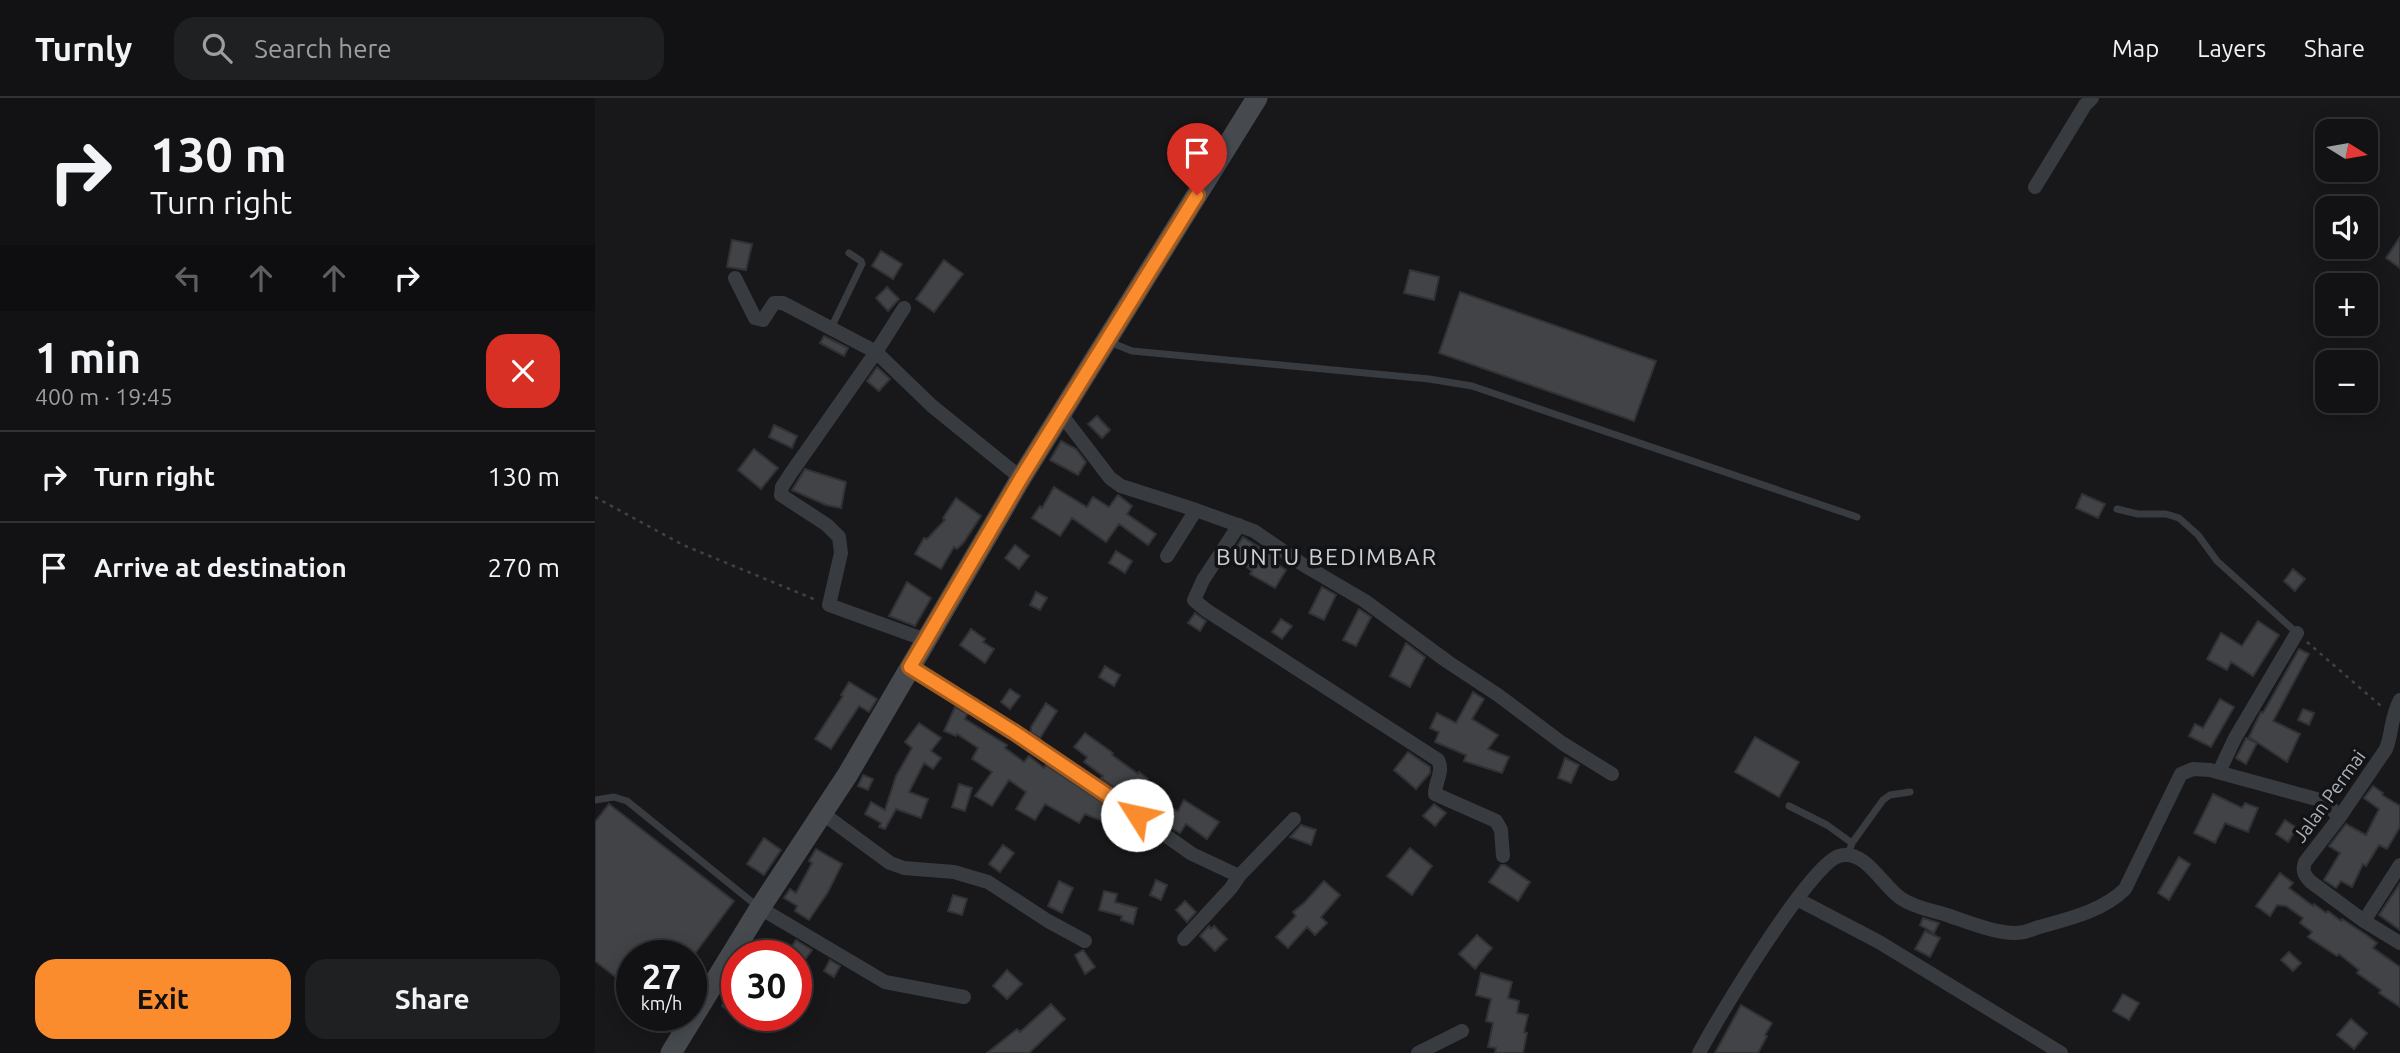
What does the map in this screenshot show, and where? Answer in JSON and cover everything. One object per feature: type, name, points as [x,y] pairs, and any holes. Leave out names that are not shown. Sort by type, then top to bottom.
[{"type":"street","points":[[2035,187],[2085,105],[2092,98]]},
{"type":"street","points":[[671,1053],[760,908],[848,775],[1021,478],[1107,341],[1249,103]]},
{"type":"street","points":[[735,278],[755,318],[763,320],[774,303],[779,303],[876,352],[932,406],[1021,478]]},
{"type":"street","points":[[904,308],[782,487],[783,498],[816,517],[839,537],[841,553],[829,605],[926,640]]},
{"type":"street","points":[[1062,414],[1110,478],[1130,491],[1196,510],[1254,531],[1302,564],[1365,601],[1562,743],[1612,774]]},
{"type":"street","points":[[1167,556],[1196,510]]},
{"type":"street","points":[[1239,526],[1203,580],[1194,600],[1438,760],[1441,765],[1435,794],[1496,821],[1501,830],[1503,856]]},
{"type":"street","points":[[2219,772],[2235,738],[2297,633]]},
{"type":"street","points":[[910,667],[1080,775],[1192,854],[1239,876]]},
{"type":"street","name":"Jalan Permai","points":[[2396,708],[2386,749],[2305,862],[2303,869],[2311,882],[2364,921],[2400,943]]},
{"type":"street","points":[[1699,1053],[1734,993],[1797,899],[1829,860],[1850,849],[1903,900],[1969,923],[2023,933],[2066,921],[2118,896],[2125,889],[2181,774],[2199,768],[2320,800],[2339,818]]},
{"type":"street","points":[[822,813],[890,863],[904,868],[954,872],[988,881],[1048,922],[1085,941]]},
{"type":"street","points":[[1184,939],[1294,819]]},
{"type":"street","points":[[2364,921],[2400,864]]},
{"type":"street","points":[[1797,899],[1879,942],[2061,1053]]},
{"type":"street","points":[[760,908],[885,982],[964,997]]},
{"type":"street","points":[[1418,1053],[1462,1031]]},
{"type":"lane","points":[[831,328],[862,264],[849,253]]},
{"type":"lane","points":[[1107,341],[1132,351],[1416,378],[1472,386],[1857,517]]},
{"type":"lane","points":[[2117,509],[2179,518],[2198,535],[2217,561],[2297,633]]},
{"type":"lane","points":[[1789,806],[1837,831],[1850,849],[1884,800],[1899,792],[1910,792]]},
{"type":"lane","points":[[595,800],[614,797],[627,801],[760,908]]},
{"type":"path","points":[[595,497],[683,545],[829,605]]},
{"type":"path","points":[[2297,633],[2351,682],[2396,708]]},
{"type":"building","points":[[2400,237],[2400,268],[2386,258]]},
{"type":"building","points":[[732,240],[752,244],[746,270],[727,267]]},
{"type":"building","points":[[881,251],[902,264],[893,279],[872,266]]},
{"type":"building","points":[[944,260],[963,274],[934,312],[916,299]]},
{"type":"building","points":[[1410,270],[1439,277],[1434,300],[1404,293]]},
{"type":"building","points":[[887,287],[899,299],[888,311],[876,298]]},
{"type":"building","points":[[1460,292],[1656,361],[1634,421],[1439,353]]},
{"type":"building","points":[[824,336],[848,348],[844,356],[820,343]]},
{"type":"building","points":[[877,367],[890,379],[879,391],[867,381]]},
{"type":"building","points":[[1097,416],[1110,430],[1102,438],[1088,424]]},
{"type":"building","points":[[774,425],[797,436],[792,448],[769,437]]},
{"type":"building","points":[[1061,441],[1076,449],[1086,462],[1078,475],[1050,460]]},
{"type":"building","points":[[754,449],[778,468],[761,489],[738,470]]},
{"type":"building","points":[[805,469],[846,482],[841,508],[826,505],[792,490]]},
{"type":"building","points":[[1054,487],[1087,507],[1093,497],[1109,507],[1118,495],[1132,506],[1127,514],[1156,534],[1148,545],[1119,524],[1106,542],[1072,518],[1060,536],[1032,518],[1040,506],[1042,508]]},
{"type":"building","points":[[2082,494],[2105,504],[2098,518],[2076,508]]},
{"type":"building","points":[[956,498],[981,516],[964,542],[957,549],[954,547],[941,569],[915,554],[924,538],[927,539],[945,520],[943,518]]},
{"type":"building","points":[[1243,537],[1276,558],[1274,562],[1286,570],[1275,588],[1250,574],[1252,571],[1231,555]]},
{"type":"building","points":[[1015,545],[1029,556],[1019,569],[1005,558]]},
{"type":"building","points":[[1116,551],[1132,561],[1125,573],[1109,563]]},
{"type":"building","points":[[2293,569],[2305,579],[2295,591],[2284,581]]},
{"type":"building","points":[[907,582],[931,598],[915,626],[889,616]]},
{"type":"building","points":[[1322,587],[1336,595],[1324,620],[1309,613]]},
{"type":"building","points":[[1036,592],[1047,598],[1040,610],[1030,605]]},
{"type":"building","points":[[1359,609],[1371,617],[1356,646],[1343,640]]},
{"type":"building","points":[[1195,613],[1206,621],[1200,631],[1188,623]]},
{"type":"building","points":[[1281,619],[1292,626],[1282,639],[1272,632]]},
{"type":"building","points":[[2258,621],[2279,635],[2253,676],[2231,662],[2227,670],[2207,659],[2221,633],[2242,646]]},
{"type":"building","points":[[971,629],[994,649],[985,663],[960,645]]},
{"type":"building","points":[[1406,643],[1425,657],[1410,687],[1390,676]]},
{"type":"building","points":[[2299,649],[2309,654],[2273,721],[2300,734],[2287,762],[2249,737]]},
{"type":"building","points":[[1105,666],[1120,675],[1114,686],[1099,677]]},
{"type":"building","points":[[849,682],[877,699],[869,712],[859,706],[831,749],[815,739]]},
{"type":"building","points":[[1010,689],[1020,696],[1010,709],[1001,702]]},
{"type":"building","points":[[1473,692],[1484,699],[1472,719],[1498,735],[1488,749],[1509,757],[1502,773],[1464,761],[1466,755],[1435,742],[1439,732],[1430,728],[1437,713],[1456,723]]},
{"type":"building","points":[[2220,699],[2234,707],[2211,747],[2189,736],[2195,724],[2203,728]]},
{"type":"building","points":[[1046,703],[1057,711],[1040,738],[1031,732],[1031,727]]},
{"type":"building","points":[[955,707],[967,714],[965,719],[1007,745],[1005,748],[1024,762],[1029,756],[1044,768],[1046,765],[1108,806],[1102,821],[1085,814],[1079,823],[1045,804],[1035,820],[1016,809],[1026,792],[1009,780],[992,806],[975,796],[992,772],[972,759],[978,748],[957,734],[956,736],[944,731]]},
{"type":"building","points":[[2303,709],[2314,713],[2309,725],[2298,720]]},
{"type":"building","points":[[919,723],[941,738],[931,751],[941,758],[933,769],[924,763],[909,792],[928,799],[921,818],[896,809],[885,829],[879,827],[881,823],[865,814],[871,802],[885,810],[896,776],[912,748],[905,742]]},
{"type":"building","points":[[1085,733],[1148,779],[1145,784],[1155,792],[1146,804],[1136,796],[1133,801],[1084,762],[1087,757],[1074,747]]},
{"type":"building","points":[[1755,737],[1799,762],[1779,797],[1735,772]]},
{"type":"building","points":[[2246,738],[2257,743],[2246,764],[2236,758]]},
{"type":"building","points":[[1408,752],[1430,767],[1430,773],[1416,789],[1394,770]]},
{"type":"building","points":[[1565,758],[1579,765],[1571,783],[1558,778]]},
{"type":"building","points":[[863,775],[873,779],[868,790],[858,786]]},
{"type":"building","points":[[959,784],[972,788],[965,811],[952,807]]},
{"type":"building","points":[[2373,786],[2400,806],[2400,827],[2387,849],[2379,845],[2366,866],[2363,864],[2352,887],[2341,881],[2336,888],[2324,880],[2340,853],[2329,846],[2346,824],[2366,835],[2379,809],[2364,798]]},
{"type":"building","points":[[2213,794],[2242,808],[2245,803],[2258,808],[2248,832],[2225,823],[2215,843],[2194,833]]},
{"type":"building","points":[[1184,800],[1219,822],[1207,839],[1186,824],[1180,833],[1168,826],[1171,821],[1151,813],[1154,804],[1178,811]]},
{"type":"building","points":[[609,804],[734,901],[705,940],[616,940],[616,977],[595,961],[595,822]]},
{"type":"building","points":[[1434,804],[1446,813],[1435,826],[1423,816]]},
{"type":"building","points":[[2285,820],[2297,828],[2288,842],[2276,834]]},
{"type":"building","points":[[1301,825],[1316,830],[1311,845],[1290,837]]},
{"type":"building","points":[[764,838],[781,850],[764,875],[747,864]]},
{"type":"building","points":[[1003,845],[1014,853],[1000,872],[989,864]]},
{"type":"building","points":[[1410,848],[1432,866],[1412,895],[1387,876]]},
{"type":"building","points":[[816,849],[842,864],[828,892],[809,920],[795,911],[797,906],[784,898],[790,889],[796,893],[812,863],[809,861]]},
{"type":"building","points":[[2179,857],[2190,864],[2169,900],[2158,893]]},
{"type":"building","points":[[1501,865],[1530,882],[1518,901],[1489,882]]},
{"type":"building","points":[[2280,873],[2293,883],[2289,888],[2313,906],[2314,904],[2326,913],[2328,911],[2368,936],[2377,943],[2373,948],[2400,967],[2400,1007],[2379,993],[2381,990],[2357,973],[2359,970],[2339,954],[2337,956],[2308,937],[2312,932],[2300,923],[2303,918],[2286,906],[2277,905],[2270,916],[2256,906]]},
{"type":"building","points":[[1156,880],[1167,885],[1161,900],[1150,895]]},
{"type":"building","points":[[1059,881],[1073,888],[1062,913],[1048,906]]},
{"type":"building","points":[[1324,881],[1340,895],[1321,917],[1327,923],[1315,935],[1307,927],[1288,948],[1276,937],[1296,916],[1293,912]]},
{"type":"building","points":[[2400,883],[2400,930],[2379,915]]},
{"type":"building","points":[[1104,891],[1117,894],[1115,902],[1137,908],[1133,924],[1121,920],[1122,916],[1099,910]]},
{"type":"building","points":[[953,895],[967,899],[962,915],[948,911]]},
{"type":"building","points":[[1185,901],[1196,912],[1187,922],[1176,910]]},
{"type":"building","points":[[1923,918],[1939,923],[1934,933],[1920,925]]},
{"type":"building","points":[[1209,926],[1211,929],[1214,926],[1227,939],[1215,951],[1200,936]]},
{"type":"building","points":[[1925,931],[1940,938],[1930,957],[1915,949]]},
{"type":"building","points":[[1477,935],[1492,948],[1475,969],[1459,954]]},
{"type":"building","points":[[1083,950],[1095,967],[1085,974],[1075,955]]},
{"type":"building","points":[[2289,952],[2301,963],[2293,971],[2281,960]]},
{"type":"building","points":[[830,960],[840,966],[834,977],[824,971]]},
{"type":"building","points":[[1007,970],[1022,984],[1007,999],[993,986]]},
{"type":"building","points":[[1481,973],[1512,982],[1508,998],[1519,1001],[1517,1013],[1528,1015],[1523,1053],[1495,1053],[1496,1048],[1488,1047],[1493,1023],[1486,1021],[1491,999],[1476,995]]},
{"type":"building","points":[[2123,994],[2139,1003],[2129,1020],[2113,1011]]},
{"type":"building","points":[[1051,1004],[1065,1019],[1029,1053],[987,1053],[1017,1029],[1020,1032]]},
{"type":"building","points":[[1741,1005],[1772,1023],[1758,1053],[1715,1053]]},
{"type":"building","points":[[2351,1019],[2367,1033],[2354,1049],[2337,1035]]},
{"type":"district","name":"BUNTU BEDIMBAR","points":[[1327,556]]},
{"type":"route","points":[[1137,815],[1080,775],[910,667],[1021,478],[1197,195]]}]
